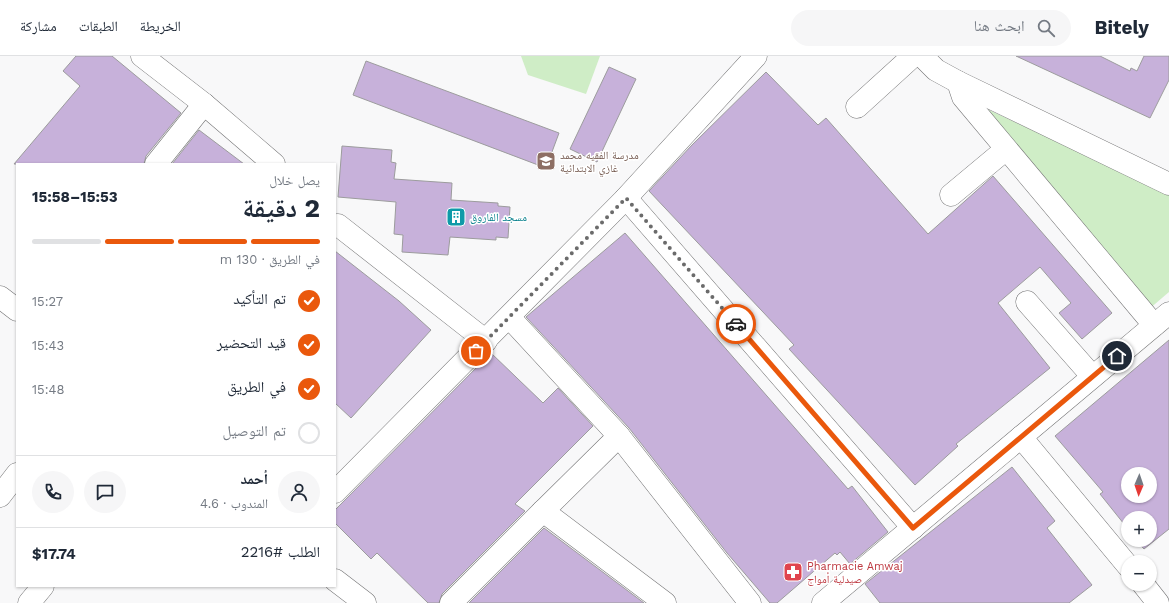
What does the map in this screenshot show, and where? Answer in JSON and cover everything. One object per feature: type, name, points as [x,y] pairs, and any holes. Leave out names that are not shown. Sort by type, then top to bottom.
[{"type":"street","points":[[142,56],[204,104],[273,163]]},
{"type":"street","points":[[336,491],[626,198],[756,56]]},
{"type":"street","points":[[857,107],[913,56]]},
{"type":"street","points":[[922,56],[936,70],[958,82],[1169,184]]},
{"type":"street","points":[[823,603],[1161,319],[1006,150],[963,97],[958,82]]},
{"type":"street","points":[[157,163],[204,104]]},
{"type":"street","points":[[952,195],[1006,150]]},
{"type":"street","points":[[626,198],[913,528]]},
{"type":"street","points":[[336,226],[486,341]]},
{"type":"street","points":[[0,297],[16,309]]},
{"type":"street","points":[[1027,302],[1092,376]]},
{"type":"street","points":[[509,317],[619,436],[750,603]]},
{"type":"street","points":[[451,603],[619,436]]},
{"type":"street","points":[[1020,437],[1121,558]]},
{"type":"street","points":[[0,496],[16,475]]},
{"type":"street","points":[[543,511],[665,603]]},
{"type":"street","points":[[336,581],[355,600]]},
{"type":"street","points":[[29,603],[42,587]]},
{"type":"street","points":[[1149,591],[1158,603]]},
{"type":"green space","points":[[521,56],[600,56],[586,94],[528,75]]},
{"type":"green space","points":[[974,103],[1169,194],[1169,292],[1148,310]]},
{"type":"building","points":[[76,56],[112,56],[181,113],[146,156],[144,163],[14,164],[80,86],[63,71]]},
{"type":"building","points":[[1016,56],[1100,56],[1130,71],[1131,68],[1137,71],[1144,56],[1169,56],[1169,80],[1150,118]]},
{"type":"building","points":[[366,61],[559,133],[546,168],[353,95]]},
{"type":"building","points":[[609,67],[636,79],[597,162],[570,149]]},
{"type":"building","points":[[766,72],[818,125],[826,118],[928,234],[993,176],[1112,313],[1082,339],[1059,313],[1071,303],[1040,267],[998,303],[1050,368],[956,444],[958,446],[915,485],[789,349],[794,345],[649,191],[692,145]]},
{"type":"building","points":[[199,130],[243,163],[173,163]]},
{"type":"building","name":"مسجد الفاروق","points":[[342,146],[392,150],[391,162],[396,163],[394,179],[452,183],[451,200],[498,203],[498,206],[510,207],[508,238],[496,237],[496,240],[450,237],[448,255],[402,252],[403,235],[394,234],[396,202],[338,197]]},
{"type":"building","points":[[625,233],[848,489],[852,486],[888,532],[850,564],[840,552],[837,555],[835,553],[777,603],[770,603],[727,553],[629,428],[526,317]]},
{"type":"building","points":[[336,252],[399,301],[431,330],[351,418],[336,404]]},
{"type":"building","points":[[1169,340],[1169,529],[1157,539],[1157,511],[1121,511],[1121,520],[1100,494],[1103,492],[1055,436]]},
{"type":"building","points":[[491,353],[543,403],[558,388],[593,426],[515,504],[525,511],[442,594],[439,603],[428,603],[377,553],[371,559],[336,524],[336,509]]},
{"type":"building","points":[[1012,467],[1055,521],[1047,528],[1092,585],[1069,603],[880,603],[865,584]]},
{"type":"building","points":[[544,528],[644,603],[469,603]]},
{"type":"way so far","points":[[476,351],[626,198],[736,324]]},
{"type":"place","name":"مدرسة الفقيه محمد غازي الابتدائية","points":[[546,161]]},
{"type":"place","name":"مسجد الفاروق","points":[[456,217]]},
{"type":"place","name":"Pharmacie Amwaj صيدلية أمواج","points":[[793,572]]},
{"type":"route","points":[[736,324],[913,528],[1117,356]]}]
